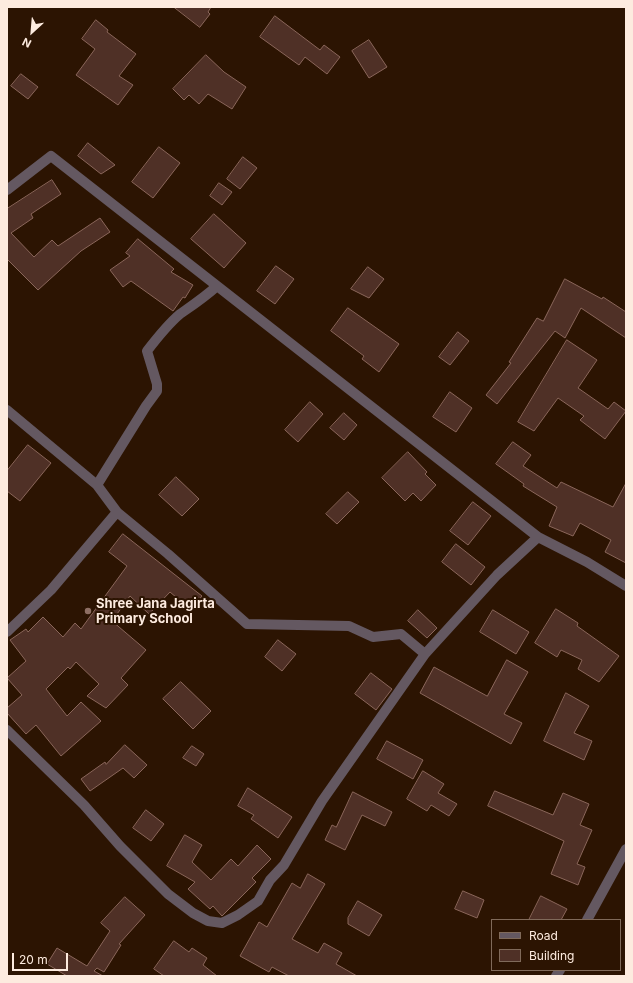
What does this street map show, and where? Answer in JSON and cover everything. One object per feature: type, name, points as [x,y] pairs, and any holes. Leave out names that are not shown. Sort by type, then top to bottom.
[{"type":"street","points":[[7,190],[51,156],[538,537],[587,562],[626,586]]},
{"type":"street","points":[[97,486],[146,406],[157,391],[157,384],[147,351],[159,334],[180,315],[217,286]]},
{"type":"street","points":[[7,410],[97,486],[117,512],[168,554],[247,624],[349,626],[373,637],[401,634],[425,654]]},
{"type":"street","points":[[7,632],[51,590],[117,512]]},
{"type":"street","points":[[7,730],[84,806],[120,846],[168,894],[193,913],[208,921],[222,922],[238,915],[258,901],[270,880],[284,865],[322,800],[425,654],[497,575],[538,537]]},
{"type":"street","points":[[588,919],[626,849]]},
{"type":"building","points":[[174,7],[211,7],[208,12],[210,14],[200,27]]},
{"type":"building","points":[[275,16],[320,50],[324,45],[340,57],[327,74],[305,57],[299,65],[260,37]]},
{"type":"building","points":[[96,20],[108,30],[107,32],[136,54],[119,76],[133,85],[118,105],[76,75],[95,49],[82,39]]},
{"type":"building","points":[[369,40],[387,67],[369,78],[352,51]]},
{"type":"building","points":[[206,55],[224,72],[246,87],[232,109],[208,94],[199,104],[189,95],[184,100],[173,89]]},
{"type":"building","points":[[21,74],[38,87],[28,99],[11,86]]},
{"type":"building","points":[[88,143],[115,165],[101,174],[78,156]]},
{"type":"building","points":[[159,147],[180,163],[153,198],[132,182]]},
{"type":"building","points":[[243,157],[257,168],[240,189],[227,179]]},
{"type":"building","points":[[52,180],[61,194],[31,214],[33,218],[11,233],[34,257],[52,240],[58,246],[100,218],[110,232],[81,251],[38,290],[7,259],[7,209]]},
{"type":"building","points":[[219,183],[232,192],[222,205],[210,196]]},
{"type":"building","points":[[214,214],[246,243],[224,268],[191,239]]},
{"type":"building","points":[[138,239],[174,269],[171,272],[193,285],[185,298],[183,297],[173,311],[131,281],[123,287],[110,270],[130,256],[126,253]]},
{"type":"building","points":[[276,266],[294,279],[275,304],[257,291]]},
{"type":"building","points":[[368,267],[384,279],[369,298],[351,289]]},
{"type":"building","points":[[565,279],[602,299],[603,297],[626,312],[626,338],[581,308],[565,338],[555,331],[497,404],[486,395],[511,363],[509,362],[537,318],[543,321]]},
{"type":"building","points":[[348,308],[399,344],[379,372],[362,359],[364,356],[331,331]]},
{"type":"building","points":[[458,332],[469,341],[450,365],[439,357]]},
{"type":"building","points":[[567,340],[597,360],[578,388],[608,409],[614,402],[626,411],[605,439],[580,420],[584,416],[558,398],[534,431],[518,422]]},
{"type":"building","points":[[450,392],[472,408],[456,432],[433,417]]},
{"type":"building","points":[[310,402],[323,414],[298,442],[285,430]]},
{"type":"building","points":[[344,413],[357,425],[344,440],[330,428]]},
{"type":"building","points":[[513,442],[531,455],[523,466],[557,488],[561,482],[613,507],[626,483],[626,563],[605,552],[611,540],[580,523],[573,536],[549,526],[557,507],[523,486],[524,484],[496,464]]},
{"type":"building","points":[[28,445],[51,463],[20,501],[7,491],[7,471]]},
{"type":"building","points":[[408,452],[427,472],[425,474],[436,485],[421,501],[413,493],[405,501],[382,478]]},
{"type":"building","points":[[176,477],[199,499],[182,516],[159,495]]},
{"type":"building","points":[[348,492],[359,502],[337,524],[326,514]]},
{"type":"building","points":[[473,502],[491,516],[468,545],[450,531]]},
{"type":"building","points":[[123,534],[202,596],[191,610],[170,592],[149,614],[130,596],[112,621],[146,650],[121,678],[128,685],[106,708],[87,696],[99,684],[76,662],[70,669],[68,667],[46,689],[67,716],[81,702],[101,721],[61,756],[36,725],[26,734],[7,713],[7,708],[22,695],[7,678],[26,661],[10,640],[26,629],[28,632],[43,617],[63,637],[75,623],[81,629],[127,566],[109,552]]},
{"type":"building","points":[[456,544],[485,567],[471,585],[442,562]]},
{"type":"building","points":[[556,609],[578,623],[577,626],[619,656],[599,682],[578,669],[582,660],[561,650],[557,657],[535,643]]},
{"type":"building","points":[[418,610],[437,628],[427,638],[408,621]]},
{"type":"building","points":[[493,610],[529,632],[516,654],[480,632]]},
{"type":"building","points":[[278,640],[296,654],[282,671],[265,657]]},
{"type":"building","points":[[507,660],[528,672],[504,714],[522,723],[511,744],[420,693],[434,667],[487,696]]},
{"type":"building","points":[[371,673],[392,689],[376,710],[355,694]]},
{"type":"building","points":[[181,682],[211,711],[193,729],[163,699]]},
{"type":"building","points":[[566,693],[589,706],[574,733],[592,741],[584,760],[544,741]]},
{"type":"building","points":[[387,741],[423,760],[413,779],[377,759]]},
{"type":"building","points":[[125,745],[147,765],[134,778],[123,768],[90,791],[81,779],[105,762],[106,764]]},
{"type":"building","points":[[192,746],[204,754],[196,766],[183,758]]},
{"type":"building","points":[[423,771],[444,784],[438,793],[457,804],[449,816],[431,805],[427,811],[407,799]]},
{"type":"building","points":[[248,788],[292,817],[278,838],[251,819],[254,815],[238,806]]},
{"type":"building","points":[[495,791],[553,815],[563,793],[589,804],[580,825],[592,830],[577,864],[585,867],[578,885],[551,874],[564,841],[488,806]]},
{"type":"building","points":[[353,792],[392,812],[385,826],[362,815],[345,850],[325,840],[332,825],[336,827]]},
{"type":"building","points":[[146,810],[164,824],[151,841],[133,828]]},
{"type":"building","points":[[185,835],[202,845],[192,862],[211,880],[231,859],[238,866],[257,845],[271,859],[252,878],[256,882],[222,916],[213,906],[210,909],[188,889],[195,882],[167,866]]},
{"type":"building","points":[[308,874],[325,884],[292,939],[318,953],[324,943],[342,953],[336,964],[357,976],[289,976],[272,967],[269,972],[240,956],[259,922],[267,927],[292,883],[300,888]]},
{"type":"building","points":[[463,891],[484,900],[477,918],[455,909]]},
{"type":"building","points":[[541,896],[567,909],[562,919],[530,919]]},
{"type":"building","points":[[125,897],[145,915],[119,944],[121,945],[104,972],[97,968],[94,971],[103,976],[67,976],[47,964],[57,948],[87,966],[110,931],[101,923]]},
{"type":"building","points":[[358,901],[382,915],[369,936],[348,924],[348,918]]},
{"type":"building","points":[[174,941],[189,952],[192,948],[207,958],[203,965],[217,976],[164,976],[154,969]]},
{"type":"place","name":"Shree Jana Jagirta Primary School","points":[[88,611]]}]
